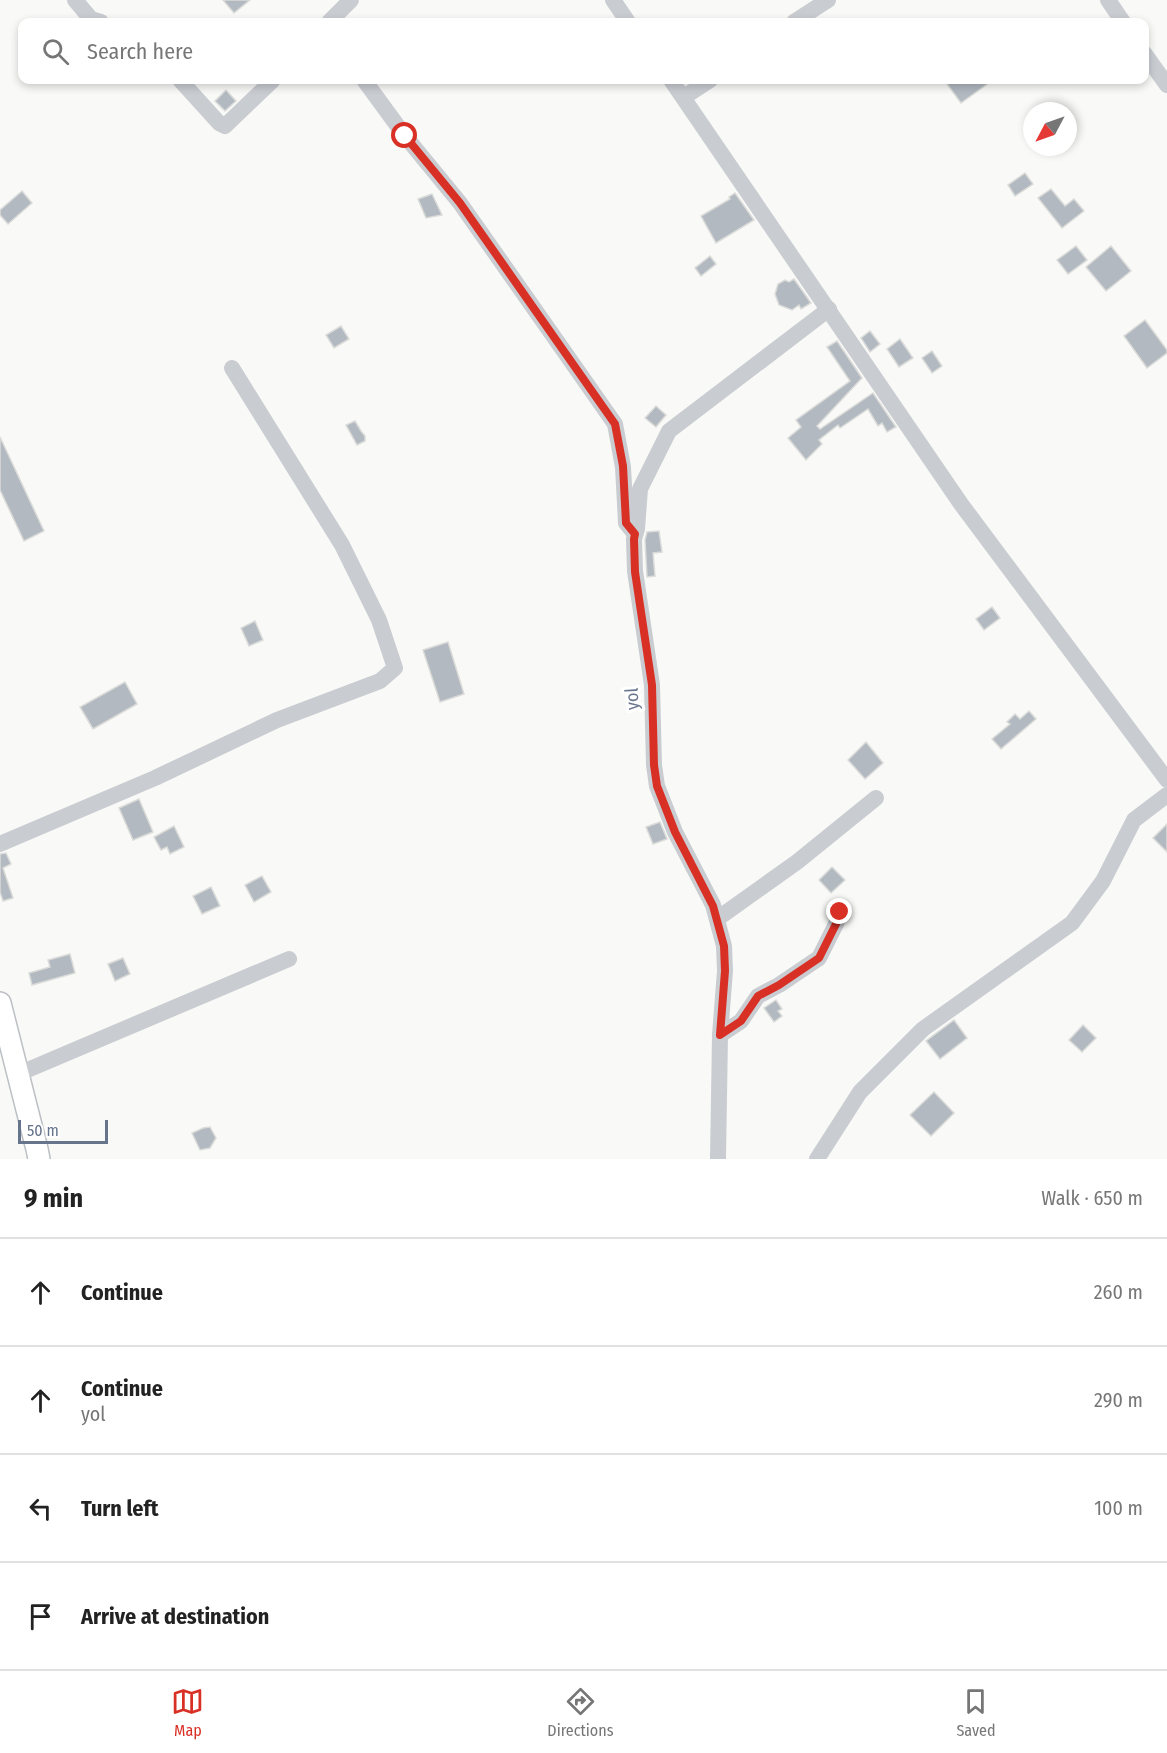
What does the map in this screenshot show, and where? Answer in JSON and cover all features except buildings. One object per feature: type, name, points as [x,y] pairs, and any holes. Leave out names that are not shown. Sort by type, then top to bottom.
[{"type":"main road","points":[[0,1004],[39,1159]]},
{"type":"street","points":[[75,0],[90,18]]},
{"type":"street","points":[[333,18],[351,0]]},
{"type":"street","points":[[612,0],[625,18]]},
{"type":"street","points":[[800,18],[828,0]]},
{"type":"street","points":[[1108,0],[1120,18]]},
{"type":"street","points":[[1149,60],[1167,85]]},
{"type":"street","points":[[184,84],[219,123],[225,126],[269,84]]},
{"type":"street","points":[[367,84],[405,136],[460,203],[615,424],[623,466],[626,523],[635,534]]},
{"type":"street","points":[[674,84],[961,504],[1167,780]]},
{"type":"street","points":[[684,97],[704,84]]},
{"type":"street","name":"yol","points":[[718,1159],[724,946],[713,906],[675,832],[657,786],[654,765],[652,685],[635,572],[634,539],[640,489],[669,432],[829,309]]},
{"type":"street","points":[[0,844],[155,778],[278,720],[380,681],[395,668],[379,620],[342,545],[232,368]]},
{"type":"street","points":[[818,1159],[860,1092],[923,1029],[1072,923],[1103,881],[1134,820],[1167,795]]},
{"type":"street","points":[[717,919],[797,862],[876,798]]},
{"type":"street","points":[[720,1035],[741,1021],[758,996],[819,958],[840,912]]},
{"type":"street","points":[[18,1074],[289,959]]},
{"type":"route","points":[[405,136],[460,203],[615,424],[623,466],[626,523],[635,534],[635,572],[652,685],[654,765],[657,786],[675,832],[713,906],[724,946],[725,971],[720,1035],[741,1021],[758,996],[819,958],[840,912]]}]
